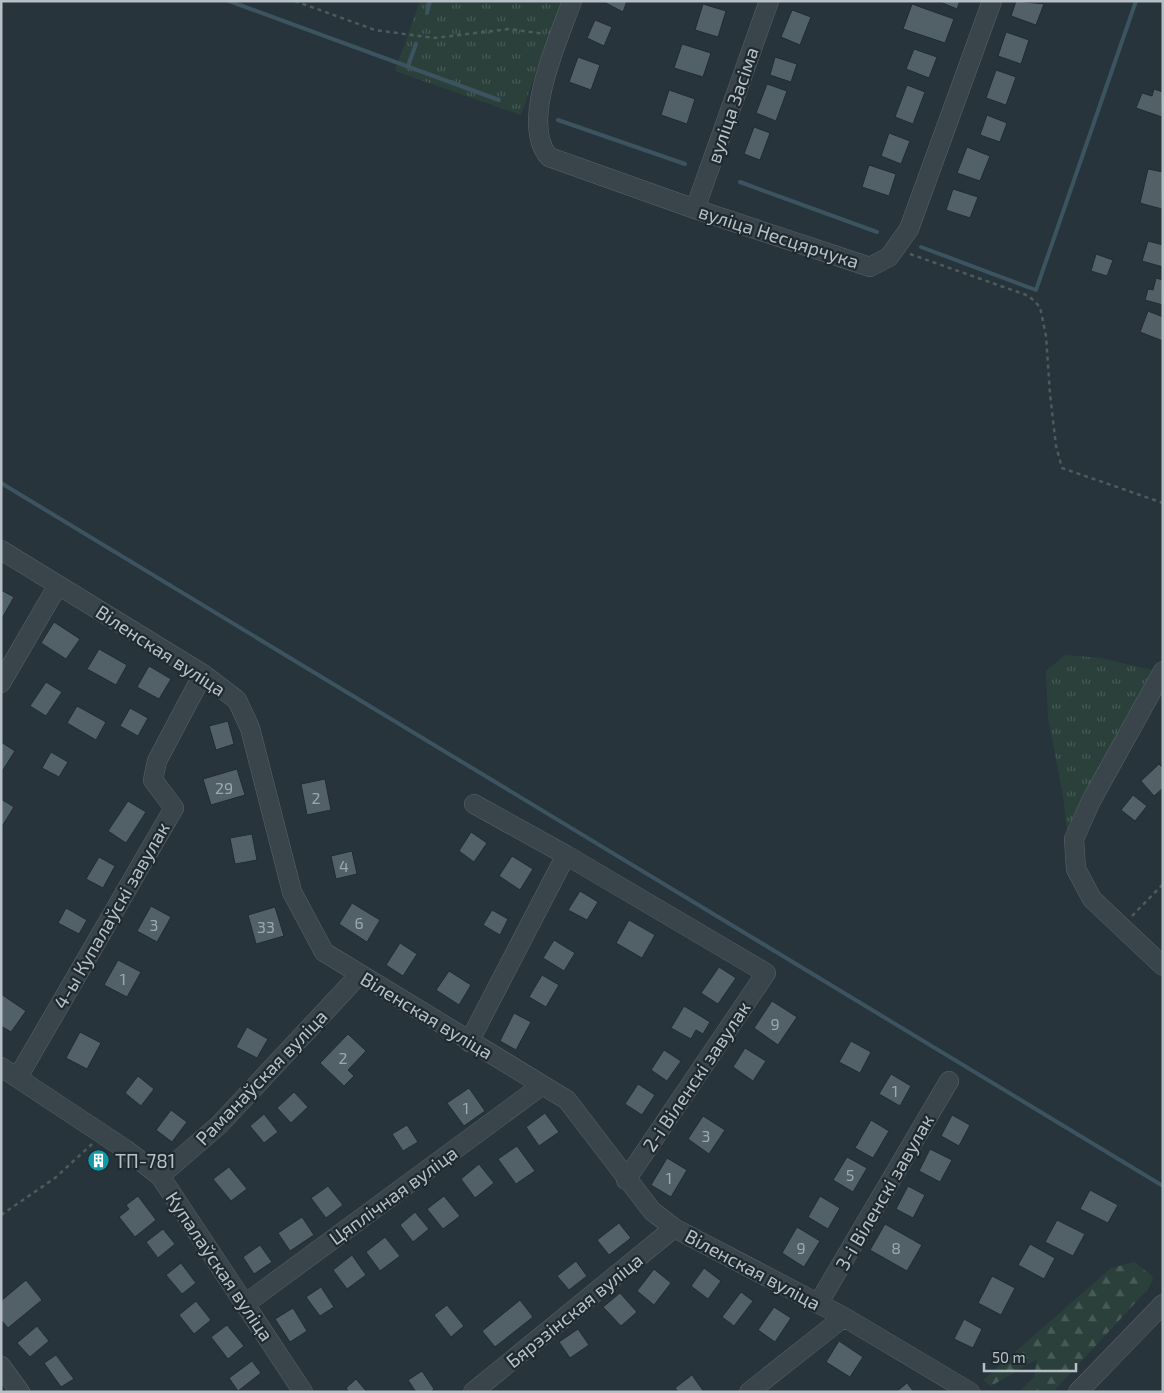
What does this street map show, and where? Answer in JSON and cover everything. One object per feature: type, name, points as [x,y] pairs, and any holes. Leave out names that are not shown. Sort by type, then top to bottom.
[{"type":"street","points":[[560,36],[572,1]]},
{"type":"street","name":"вуліца Засіма","points":[[695,209],[769,1]]},
{"type":"street","name":"вуліца Несцярчука","points":[[560,36],[538,109],[539,141],[549,157],[695,209],[870,266],[889,257],[909,229],[992,1]]},
{"type":"street","name":"Віленская вуліца","points":[[1,550],[204,674],[237,700],[250,728],[292,892],[324,952],[541,1086],[567,1100],[626,1180],[652,1211],[674,1228],[844,1316],[970,1392]]},
{"type":"street","points":[[1,682],[58,585]]},
{"type":"street","points":[[1163,672],[1091,801],[1074,838],[1076,869],[1092,899],[1163,966]]},
{"type":"street","name":"4-ы Купалаўскі завулак","points":[[18,1077],[174,808],[153,780],[157,761],[204,674]]},
{"type":"street","points":[[469,1042],[566,855],[474,804]]},
{"type":"street","name":"2-і Віленскі завулак","points":[[566,855],[766,973],[626,1180]]},
{"type":"street","name":"Раманаўская вуліца","points":[[160,1176],[219,1125],[360,974]]},
{"type":"street","name":"Купалаўская вуліца","points":[[1,1066],[103,1134],[160,1176],[303,1392]]},
{"type":"street","name":"3-і Віленскі завулак","points":[[818,1304],[949,1081]]},
{"type":"street","name":"Цяплічная вуліца","points":[[245,1304],[541,1086]]},
{"type":"street","name":"Бярэзінская вуліца","points":[[473,1392],[674,1228]]},
{"type":"street","points":[[1078,1392],[1163,1304]]},
{"type":"street","points":[[749,1392],[844,1316]]},
{"type":"street","points":[[1,1366],[20,1392]]},
{"type":"path","points":[[295,1],[375,30],[434,38],[509,29],[560,36]]},
{"type":"path","points":[[895,249],[1029,296],[1040,307],[1046,336],[1056,446],[1062,468],[1163,503]]},
{"type":"path","points":[[1121,928],[1163,884]]},
{"type":"path","points":[[1,1215],[55,1178],[103,1134]]},
{"type":"green space","points":[[420,1],[561,1],[521,115],[395,71]]},
{"type":"green space","points":[[1065,655],[1101,658],[1152,670],[1067,830],[1063,796],[1048,718],[1046,671]]},
{"type":"green space","points":[[1134,1262],[1150,1274],[1153,1279],[1148,1289],[1053,1392],[1019,1392],[1034,1377],[1037,1359],[991,1386],[983,1380],[1111,1268]]},
{"type":"building","points":[[602,1],[627,1],[623,12]]},
{"type":"building","points":[[938,1],[960,1],[957,9]]},
{"type":"building","points":[[1016,1],[1044,4],[1036,25],[1011,16]]},
{"type":"building","points":[[703,4],[726,11],[718,37],[695,30]]},
{"type":"building","points":[[912,4],[954,19],[945,43],[903,29]]},
{"type":"building","points":[[792,10],[811,17],[800,45],[781,37]]},
{"type":"building","points":[[595,20],[612,27],[604,46],[587,38]]},
{"type":"building","points":[[1006,32],[1029,40],[1021,64],[998,56]]},
{"type":"building","points":[[682,44],[711,53],[703,77],[674,68]]},
{"type":"building","points":[[914,49],[937,57],[929,78],[906,69]]},
{"type":"building","points":[[578,57],[600,65],[591,90],[569,82]]},
{"type":"building","points":[[775,57],[797,64],[791,82],[770,75]]},
{"type":"building","points":[[996,70],[1016,77],[1006,105],[986,98]]},
{"type":"building","points":[[767,84],[787,91],[776,121],[756,113]]},
{"type":"building","points":[[907,85],[925,92],[913,124],[895,117]]},
{"type":"building","points":[[1154,89],[1163,92],[1162,117],[1136,108],[1142,93],[1152,96]]},
{"type":"building","points":[[669,90],[695,99],[687,124],[661,115]]},
{"type":"building","points":[[987,115],[1007,123],[1000,142],[980,135]]},
{"type":"building","points":[[754,127],[770,133],[760,160],[744,154]]},
{"type":"building","points":[[889,133],[910,141],[901,164],[881,156]]},
{"type":"building","points":[[967,147],[990,156],[980,181],[957,173]]},
{"type":"building","points":[[869,165],[896,174],[889,196],[862,187]]},
{"type":"building","points":[[1148,169],[1163,172],[1162,209],[1140,203]]},
{"type":"building","points":[[953,189],[978,197],[970,218],[946,210]]},
{"type":"building","points":[[1148,241],[1163,245],[1163,267],[1142,261]]},
{"type":"building","points":[[1096,254],[1113,260],[1107,276],[1091,271]]},
{"type":"building","points":[[1156,278],[1163,280],[1163,305],[1145,300],[1148,289],[1153,290]]},
{"type":"building","points":[[1148,311],[1163,317],[1163,341],[1140,332]]},
{"type":"building","points":[[1,590],[14,597],[1,620]]},
{"type":"building","points":[[54,622],[80,639],[66,659],[41,643]]},
{"type":"building","points":[[99,649],[127,665],[116,685],[87,669]]},
{"type":"building","points":[[149,666],[171,679],[159,699],[137,687]]},
{"type":"building","points":[[46,682],[62,692],[46,716],[30,706]]},
{"type":"building","points":[[77,706],[106,722],[96,740],[67,723]]},
{"type":"building","points":[[130,708],[148,718],[138,736],[120,726]]},
{"type":"building","points":[[228,721],[234,744],[216,750],[209,726]]},
{"type":"building","points":[[1,742],[15,751],[1,773]]},
{"type":"building","points":[[51,752],[68,762],[59,777],[42,768]]},
{"type":"building","points":[[1159,764],[1163,768],[1163,788],[1154,796],[1141,781]]},
{"type":"building","points":[[237,769],[245,795],[211,805],[203,779]]},
{"type":"building","points":[[325,779],[331,810],[307,815],[301,784]]},
{"type":"building","points":[[1133,795],[1147,806],[1135,821],[1121,810]]},
{"type":"building","points":[[1,799],[14,807],[1,828]]},
{"type":"building","points":[[128,801],[146,812],[126,843],[108,831]]},
{"type":"building","points":[[471,832],[487,843],[474,862],[459,851]]},
{"type":"building","points":[[252,834],[257,860],[235,864],[230,838]]},
{"type":"building","points":[[352,851],[357,874],[336,879],[331,856]]},
{"type":"building","points":[[512,856],[533,869],[520,890],[499,876]]},
{"type":"building","points":[[99,857],[115,866],[103,888],[86,879]]},
{"type":"building","points":[[580,891],[598,902],[587,920],[568,910]]},
{"type":"building","points":[[352,903],[380,920],[367,942],[339,924]]},
{"type":"building","points":[[151,906],[171,917],[157,942],[137,931]]},
{"type":"building","points":[[275,907],[284,936],[256,944],[248,915]]},
{"type":"building","points":[[66,908],[87,920],[79,934],[58,923]]},
{"type":"building","points":[[492,910],[508,919],[500,935],[483,925]]},
{"type":"building","points":[[629,920],[655,935],[642,958],[616,943]]},
{"type":"building","points":[[554,940],[575,953],[564,971],[543,958]]},
{"type":"building","points":[[400,943],[417,954],[403,976],[386,965]]},
{"type":"building","points":[[118,960],[141,972],[127,997],[104,985]]},
{"type":"building","points":[[719,967],[736,978],[718,1004],[701,993]]},
{"type":"building","points":[[449,971],[471,985],[459,1005],[436,990]]},
{"type":"building","points":[[542,975],[559,985],[546,1007],[529,997]]},
{"type":"building","points":[[1,994],[26,1011],[11,1032],[1,1026]]},
{"type":"building","points":[[772,1001],[797,1017],[778,1045],[754,1028]]},
{"type":"building","points":[[684,1006],[710,1022],[703,1034],[696,1030],[691,1039],[671,1028]]},
{"type":"building","points":[[514,1013],[531,1022],[516,1050],[500,1041]]},
{"type":"building","points":[[247,1027],[268,1039],[257,1058],[236,1047]]},
{"type":"building","points":[[80,1032],[101,1043],[87,1069],[66,1058]]},
{"type":"building","points":[[348,1034],[366,1051],[348,1070],[354,1076],[344,1086],[320,1063]]},
{"type":"building","points":[[851,1041],[871,1052],[860,1073],[839,1062]]},
{"type":"building","points":[[745,1048],[766,1061],[753,1081],[733,1067]]},
{"type":"building","points":[[664,1050],[681,1061],[667,1081],[651,1070]]},
{"type":"building","points":[[891,1074],[911,1086],[900,1106],[879,1094]]},
{"type":"building","points":[[138,1076],[154,1089],[141,1106],[125,1093]]},
{"type":"building","points":[[638,1084],[655,1095],[642,1115],[625,1104]]},
{"type":"building","points":[[469,1088],[485,1111],[464,1126],[447,1103]]},
{"type":"building","points":[[294,1092],[308,1107],[291,1123],[277,1108]]},
{"type":"building","points":[[171,1110],[187,1122],[172,1142],[156,1130]]},
{"type":"building","points":[[545,1113],[559,1132],[539,1146],[526,1127]]},
{"type":"building","points":[[264,1114],[278,1132],[264,1143],[250,1126]]},
{"type":"building","points":[[952,1115],[970,1125],[959,1146],[941,1136]]},
{"type":"building","points":[[703,1116],[725,1130],[709,1154],[688,1139]]},
{"type":"building","points":[[871,1120],[889,1131],[873,1158],[855,1148]]},
{"type":"building","points":[[407,1125],[418,1142],[403,1151],[392,1134]]},
{"type":"building","points":[[517,1146],[535,1171],[516,1184],[498,1159]]},
{"type":"building","points":[[930,1149],[952,1160],[940,1182],[919,1171]]},
{"type":"building","name":"ТП-781","points":[[99,1151],[108,1160],[100,1170],[90,1161]]},
{"type":"building","points":[[847,1157],[867,1168],[853,1192],[833,1180]]},
{"type":"building","points":[[667,1158],[687,1170],[671,1197],[651,1185]]},
{"type":"building","points":[[479,1164],[494,1183],[475,1198],[461,1179]]},
{"type":"building","points":[[229,1167],[247,1189],[231,1201],[213,1179]]},
{"type":"building","points":[[328,1186],[343,1205],[326,1218],[311,1198]]},
{"type":"building","points":[[908,1186],[925,1195],[913,1218],[896,1209]]},
{"type":"building","points":[[1090,1190],[1118,1205],[1108,1223],[1080,1209]]},
{"type":"building","points":[[138,1196],[156,1220],[135,1237],[119,1217],[129,1209],[126,1205]]},
{"type":"building","points":[[444,1196],[460,1216],[443,1229],[427,1209]]},
{"type":"building","points":[[820,1196],[840,1208],[828,1229],[808,1217]]},
{"type":"building","points":[[415,1212],[429,1229],[413,1242],[400,1225]]},
{"type":"building","points":[[302,1217],[314,1235],[290,1251],[278,1233]]},
{"type":"building","points":[[1057,1220],[1085,1234],[1073,1256],[1045,1242]]},
{"type":"building","points":[[619,1223],[631,1238],[609,1255],[597,1240]]},
{"type":"building","points":[[885,1224],[922,1245],[907,1271],[870,1250]]},
{"type":"building","points":[[797,1227],[820,1241],[804,1267],[782,1253]]},
{"type":"building","points":[[163,1229],[175,1244],[158,1258],[146,1242]]},
{"type":"building","points":[[385,1237],[400,1256],[380,1271],[366,1252]]},
{"type":"building","points":[[1030,1244],[1055,1258],[1044,1279],[1018,1265]]},
{"type":"building","points":[[260,1245],[272,1262],[254,1274],[243,1257]]},
{"type":"building","points":[[352,1255],[366,1275],[347,1289],[333,1270]]},
{"type":"building","points":[[576,1261],[587,1276],[569,1290],[557,1276]]},
{"type":"building","points":[[181,1263],[196,1283],[182,1294],[166,1275]]},
{"type":"building","points":[[704,1268],[721,1281],[708,1299],[691,1286]]},
{"type":"building","points":[[654,1269],[671,1283],[654,1305],[637,1291]]},
{"type":"building","points":[[992,1276],[1015,1288],[1001,1315],[978,1303]]},
{"type":"building","points":[[26,1280],[42,1300],[8,1328],[1,1320],[1,1301]]},
{"type":"building","points":[[321,1287],[334,1307],[320,1316],[306,1297]]},
{"type":"building","points":[[741,1292],[753,1301],[734,1326],[722,1317]]},
{"type":"building","points":[[620,1293],[637,1312],[621,1326],[603,1307]]},
{"type":"building","points":[[520,1300],[533,1317],[495,1347],[482,1331]]},
{"type":"building","points":[[196,1301],[211,1320],[194,1334],[179,1315]]},
{"type":"building","points":[[447,1305],[464,1326],[451,1337],[434,1315]]},
{"type":"building","points":[[774,1307],[791,1318],[775,1342],[758,1330]]},
{"type":"building","points":[[293,1308],[307,1331],[290,1342],[275,1319]]},
{"type":"building","points":[[964,1319],[982,1329],[973,1348],[954,1339]]},
{"type":"building","points":[[227,1325],[244,1346],[228,1359],[211,1337]]},
{"type":"building","points":[[37,1326],[49,1341],[30,1357],[17,1343]]},
{"type":"building","points":[[578,1329],[589,1345],[570,1358],[559,1342]]},
{"type":"building","points":[[839,1341],[863,1357],[850,1377],[826,1362]]},
{"type":"building","points":[[56,1355],[74,1379],[61,1387],[44,1363]]},
{"type":"building","points":[[252,1361],[261,1373],[238,1391],[229,1378]]},
{"type":"building","points":[[422,1371],[434,1389],[431,1392],[416,1392],[408,1380]]},
{"type":"building","points":[[692,1375],[704,1392],[678,1392],[675,1388]]},
{"type":"building","points":[[356,1379],[367,1392],[349,1392],[346,1388]]},
{"type":"building","points":[[907,1383],[914,1392],[896,1392]]},
{"type":"waterway","points":[[229,1],[499,100]]},
{"type":"waterway","points":[[427,13],[430,1]]},
{"type":"waterway","points":[[921,247],[1036,290],[1136,1]]},
{"type":"waterway","points":[[408,66],[416,44]]},
{"type":"waterway","points":[[558,120],[685,164]]},
{"type":"waterway","points":[[740,182],[877,232]]},
{"type":"waterway","points":[[1,483],[1163,1186]]},
{"type":"place","name":"ТП-781","points":[[99,1160]]}]
